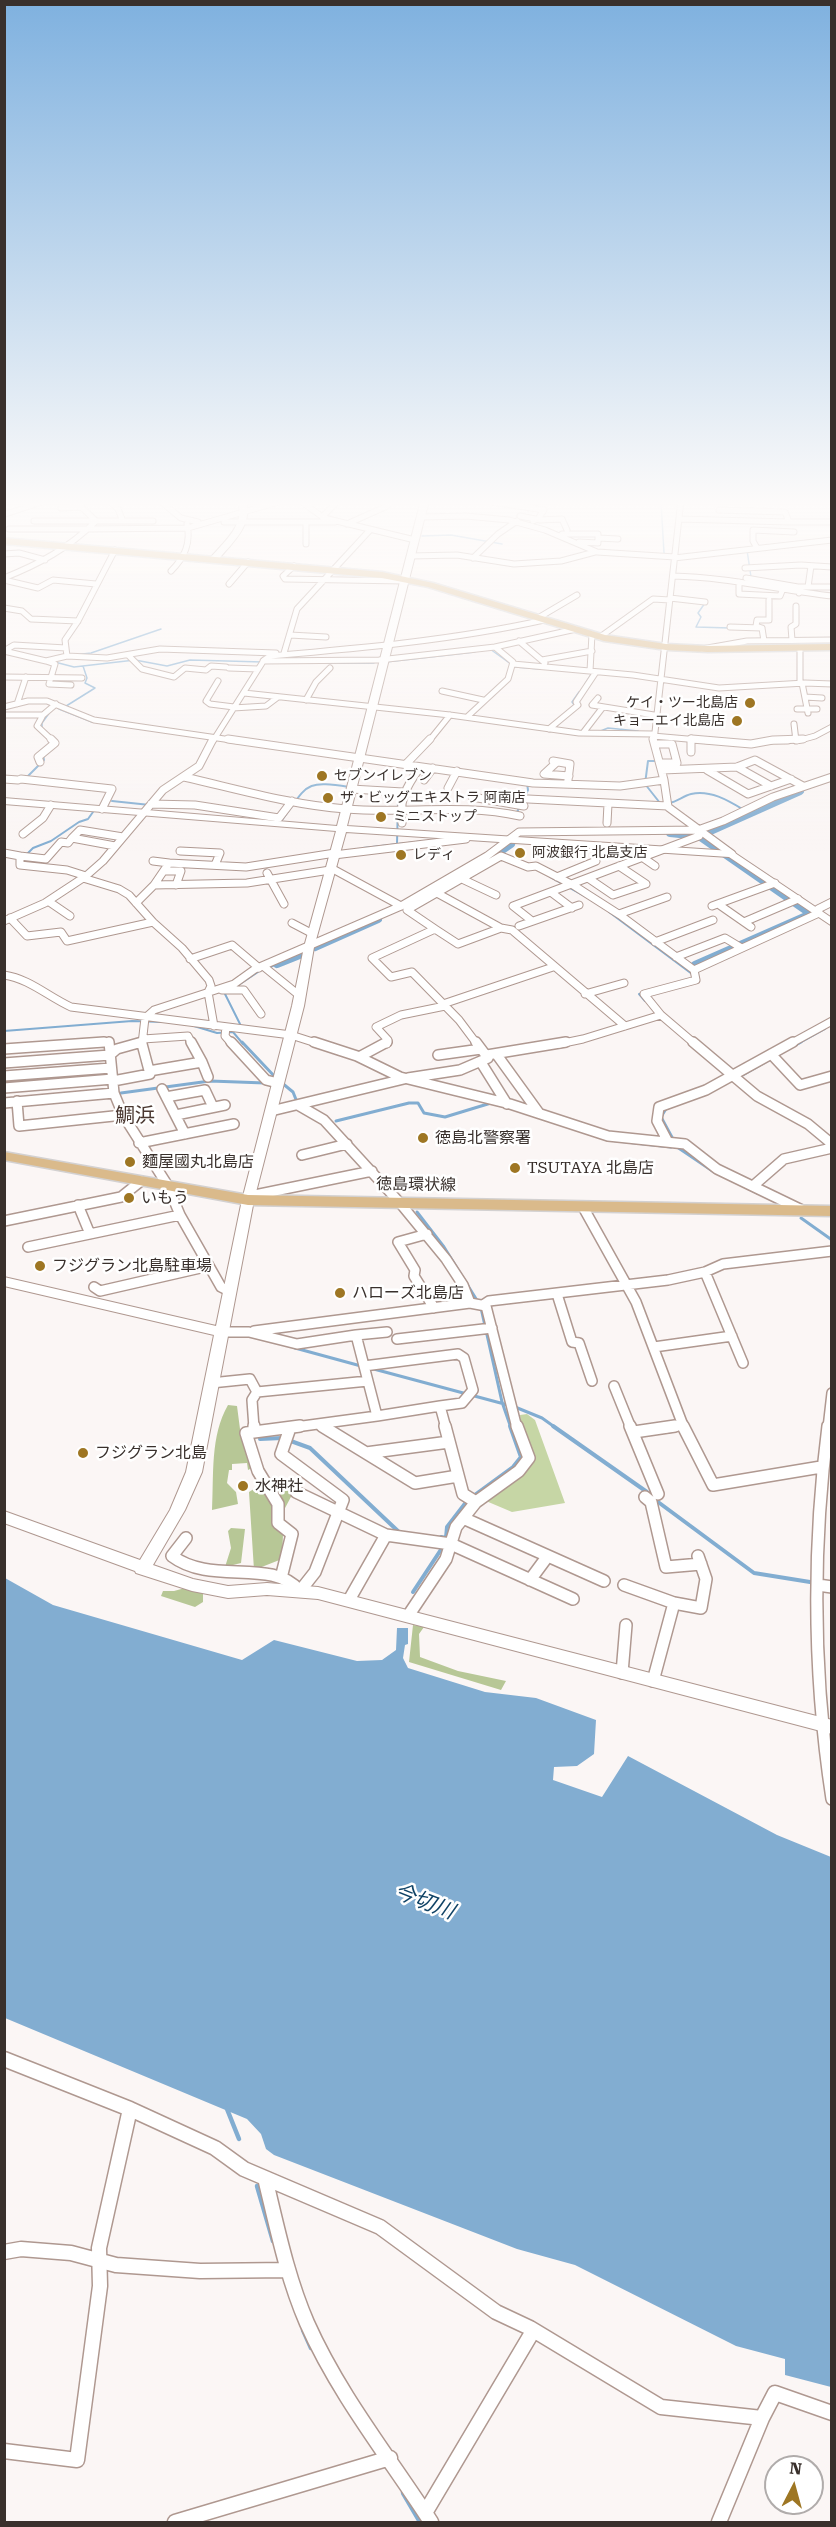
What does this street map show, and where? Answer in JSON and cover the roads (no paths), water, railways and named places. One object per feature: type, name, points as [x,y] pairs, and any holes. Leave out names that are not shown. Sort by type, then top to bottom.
[{"type":"main road","points":[[537,618],[596,635],[666,647],[702,649],[831,647]]},
{"type":"main road","name":"徳島環状線","points":[[4,1156],[168,1186],[249,1198],[583,1207],[831,1210]]},
{"type":"street","points":[[30,618],[78,621]]},
{"type":"street","points":[[67,656],[65,640],[79,618]]},
{"type":"street","points":[[284,653],[295,618]]},
{"type":"street","points":[[142,1569],[186,1493],[194,1472],[249,1198],[291,1035],[309,947],[342,829],[395,618]]},
{"type":"street","points":[[549,729],[578,705],[576,702],[594,673],[592,651],[596,635],[623,618]]},
{"type":"street","points":[[668,618],[653,735],[668,806],[698,833],[732,854],[771,885],[819,913],[831,923]]},
{"type":"street","points":[[792,640],[791,627],[796,624],[796,618]]},
{"type":"street","points":[[46,661],[67,656],[131,659],[160,649],[284,653],[388,646],[498,630],[541,619]]},
{"type":"street","points":[[762,628],[756,626],[757,620],[779,621]]},
{"type":"street","points":[[730,627],[762,628]]},
{"type":"street","points":[[762,628],[764,641]]},
{"type":"street","points":[[263,661],[309,663],[420,658],[495,647],[576,629]]},
{"type":"street","points":[[290,635],[326,637]]},
{"type":"street","points":[[702,649],[710,646],[764,641],[831,640]]},
{"type":"street","points":[[519,641],[551,668]]},
{"type":"street","points":[[4,651],[14,645],[66,648]]},
{"type":"street","points":[[495,647],[513,664],[719,688],[811,681],[831,684]]},
{"type":"street","points":[[800,648],[801,682],[808,711]]},
{"type":"street","points":[[4,651],[55,664],[49,684],[71,685]]},
{"type":"street","points":[[542,660],[592,651]]},
{"type":"street","points":[[153,922],[67,941],[61,932],[27,936],[7,919],[48,901],[85,877],[103,861],[163,790],[199,766],[214,737],[263,661],[270,656],[284,653]]},
{"type":"street","points":[[131,659],[142,669],[174,677],[185,668],[207,670],[211,666],[258,669]]},
{"type":"street","points":[[467,717],[508,679],[513,664]]},
{"type":"street","points":[[306,700],[316,682],[330,668]]},
{"type":"street","points":[[4,677],[82,678]]},
{"type":"street","points":[[16,704],[26,677]]},
{"type":"street","points":[[218,681],[206,701],[210,704],[234,708],[266,706],[278,696]]},
{"type":"street","points":[[442,692],[483,700]]},
{"type":"street","points":[[244,693],[467,717],[583,733],[653,735],[751,744],[773,740],[796,741],[831,727]]},
{"type":"street","points":[[805,697],[822,698]]},
{"type":"street","points":[[598,698],[592,705],[654,715]]},
{"type":"street","points":[[4,707],[34,700],[56,704],[72,714],[93,720],[534,783],[620,786],[664,780]]},
{"type":"street","points":[[40,762],[38,757],[55,743],[37,726],[43,715],[56,704]]},
{"type":"street","points":[[583,733],[603,707]]},
{"type":"street","points":[[797,709],[818,710]]},
{"type":"street","points":[[4,715],[43,715]]},
{"type":"street","points":[[406,764],[450,715]]},
{"type":"street","points":[[794,724],[796,741]]},
{"type":"street","points":[[691,738],[691,752]]},
{"type":"street","points":[[655,744],[672,744],[676,763],[661,766]]},
{"type":"street","points":[[661,766],[707,770],[737,767],[755,760],[803,786]]},
{"type":"street","points":[[568,785],[569,776],[570,764],[555,761],[544,774],[569,776]]},
{"type":"street","points":[[737,767],[771,786]]},
{"type":"street","points":[[399,830],[403,792],[419,769]]},
{"type":"street","points":[[424,780],[432,769]]},
{"type":"street","points":[[707,770],[748,794],[790,779]]},
{"type":"street","points":[[448,788],[457,771]]},
{"type":"street","points":[[184,777],[255,795],[347,809],[483,809],[520,816]]},
{"type":"street","points":[[532,921],[513,906],[662,850],[773,797],[831,777]]},
{"type":"street","points":[[4,779],[112,789],[102,809]]},
{"type":"street","points":[[519,832],[520,816],[534,783]]},
{"type":"street","points":[[352,788],[403,792]]},
{"type":"street","points":[[472,797],[526,803],[610,802],[668,806]]},
{"type":"street","points":[[4,801],[102,809],[195,805],[279,818],[294,801]]},
{"type":"street","points":[[607,823],[610,802]]},
{"type":"street","points":[[22,832],[43,819],[51,805]]},
{"type":"street","points":[[149,807],[342,829],[399,830],[508,841],[732,854]]},
{"type":"street","points":[[4,853],[46,859],[61,842],[68,843],[76,829],[123,837]]},
{"type":"street","points":[[220,990],[309,947],[405,908],[487,856],[519,832],[698,833]]},
{"type":"street","points":[[72,838],[116,846]]},
{"type":"street","points":[[153,861],[242,867],[335,853],[474,838]]},
{"type":"street","points":[[180,851],[220,853],[205,885]]},
{"type":"street","points":[[20,856],[20,865],[67,870],[119,889],[136,903],[209,980],[211,986],[208,992],[214,1026]]},
{"type":"street","points":[[434,891],[462,879],[501,856],[573,885],[618,914],[694,970],[696,980],[644,994],[661,1015],[757,1096],[808,1124],[831,1146]]},
{"type":"street","points":[[642,857],[655,866]]},
{"type":"street","points":[[557,877],[596,861]]},
{"type":"street","points":[[136,903],[154,885],[169,863]]},
{"type":"street","points":[[588,878],[613,895],[645,884],[619,866]]},
{"type":"street","points":[[242,867],[247,883]]},
{"type":"street","points":[[154,885],[247,883],[268,877],[330,869],[405,908],[462,944],[501,928]]},
{"type":"street","points":[[164,871],[181,871],[176,885]]},
{"type":"street","points":[[268,877],[284,904]]},
{"type":"street","points":[[462,879],[496,895]]},
{"type":"street","points":[[771,885],[715,905],[748,924],[794,900]]},
{"type":"street","points":[[434,891],[501,928],[513,930],[553,967],[625,1026]]},
{"type":"street","points":[[519,926],[576,907],[552,893]]},
{"type":"street","points":[[618,914],[667,897]]},
{"type":"street","points":[[48,901],[70,916]]},
{"type":"street","points":[[819,913],[818,909],[831,902]]},
{"type":"street","points":[[694,970],[737,945],[819,913]]},
{"type":"street","points":[[655,942],[713,920]]},
{"type":"street","points":[[292,923],[313,934]]},
{"type":"street","points":[[271,1111],[409,1078],[482,1064],[488,1058],[444,1005],[412,972],[391,978],[372,958],[435,929]]},
{"type":"street","points":[[675,957],[725,938],[737,945]]},
{"type":"street","points":[[190,959],[232,945],[300,996]]},
{"type":"street","points":[[359,1057],[387,1044],[388,1040],[376,1027],[391,1017],[409,1011],[444,1005],[553,967]]},
{"type":"street","points":[[4,975],[22,978],[55,1000],[71,1007],[214,1026],[225,1032],[266,1080],[279,1081]]},
{"type":"street","points":[[585,994],[624,983]]},
{"type":"street","points":[[4,1088],[145,1077],[150,1074],[143,1042],[146,1018],[154,1010],[208,992],[244,990],[261,1014]]},
{"type":"street","points":[[438,1055],[484,1052],[497,1055],[573,1041],[661,1015]]},
{"type":"street","points":[[669,1142],[657,1123],[655,1115],[659,1107],[706,1090],[774,1058],[831,1021]]},
{"type":"street","points":[[225,1032],[291,1035],[359,1057],[400,1077],[539,1113],[608,1136],[685,1144],[717,1169],[802,1210]]},
{"type":"street","points":[[4,1063],[110,1055],[117,1049],[143,1042],[188,1036],[208,1077]]},
{"type":"street","points":[[4,1049],[109,1042],[114,1092],[123,1115],[168,1186],[180,1215],[221,1287],[231,1292]]},
{"type":"street","points":[[497,1055],[539,1113]]},
{"type":"street","points":[[774,1058],[800,1085],[831,1076]]},
{"type":"street","points":[[149,1071],[202,1062]]},
{"type":"street","points":[[482,1064],[507,1104]]},
{"type":"street","points":[[4,1076],[111,1068]]},
{"type":"street","points":[[185,1134],[164,1093],[204,1087],[213,1107]]},
{"type":"street","points":[[4,1102],[114,1092]]},
{"type":"street","points":[[17,1101],[19,1126],[123,1115]]},
{"type":"street","points":[[176,1115],[225,1105]]},
{"type":"street","points":[[298,1105],[324,1120],[427,1234],[463,1285],[470,1303]]},
{"type":"street","points":[[139,1143],[234,1124]]},
{"type":"street","points":[[302,1155],[347,1144]]},
{"type":"street","points":[[753,1186],[784,1159],[831,1146]]},
{"type":"street","points":[[249,1198],[372,1171]]},
{"type":"street","points":[[4,1221],[121,1197],[141,1181]]},
{"type":"street","points":[[78,1205],[90,1234]]},
{"type":"street","points":[[583,1207],[616,1260],[654,1347],[696,1458],[713,1485],[821,1467]]},
{"type":"street","points":[[28,1247],[180,1215]]},
{"type":"street","points":[[427,1234],[398,1242],[415,1270],[414,1276],[434,1308]]},
{"type":"street","points":[[483,1305],[489,1301],[668,1280],[705,1272],[723,1264],[831,1251]]},
{"type":"street","points":[[94,1287],[100,1291],[209,1266]]},
{"type":"street","points":[[705,1272],[743,1363]]},
{"type":"street","points":[[4,1281],[221,1332],[249,1332],[470,1303],[486,1306],[520,1439],[529,1458],[519,1471],[476,1502],[456,1527],[446,1559],[408,1616]]},
{"type":"street","points":[[557,1294],[572,1342],[579,1343],[592,1381]]},
{"type":"street","points":[[397,1339],[492,1328]]},
{"type":"street","points":[[249,1332],[297,1344],[387,1332]]},
{"type":"street","points":[[356,1335],[377,1416]]},
{"type":"street","points":[[654,1347],[732,1336]]},
{"type":"street","points":[[281,1578],[292,1534],[278,1523],[278,1504],[263,1487],[248,1446],[246,1433],[462,1403],[473,1390],[464,1358],[458,1354],[364,1365]]},
{"type":"street","points":[[211,1383],[250,1379],[257,1392]]},
{"type":"street","points":[[257,1392],[368,1381]]},
{"type":"street","points":[[614,1386],[658,1494]]},
{"type":"street","points":[[254,1432],[252,1400],[257,1392]]},
{"type":"street","points":[[831,1393],[821,1467],[826,1480],[826,1505],[818,1585],[818,1656],[827,1726],[825,1764],[831,1799]]},
{"type":"street","points":[[440,1406],[463,1494],[476,1502]]},
{"type":"street","points":[[319,1424],[415,1483],[458,1476]]},
{"type":"street","points":[[634,1432],[683,1425]]},
{"type":"street","points":[[290,1428],[281,1454],[343,1500],[315,1572],[300,1591]]},
{"type":"street","points":[[366,1453],[449,1442]]},
{"type":"street","points":[[296,1492],[386,1535],[451,1544],[573,1599]]},
{"type":"street","points":[[624,1584],[674,1603],[701,1608],[706,1579],[700,1560],[666,1567],[651,1502],[645,1497]]},
{"type":"street","points":[[4,1516],[142,1569],[192,1585],[228,1592],[267,1589],[318,1593],[827,1726]]},
{"type":"street","points":[[463,1518],[604,1581]]},
{"type":"street","points":[[349,1600],[386,1535]]},
{"type":"street","points":[[186,1538],[172,1556],[179,1563],[220,1574],[271,1575],[290,1580],[300,1591]]},
{"type":"street","points":[[530,1580],[547,1557]]},
{"type":"street","points":[[818,1585],[831,1587]]},
{"type":"street","points":[[653,1681],[674,1603]]},
{"type":"street","points":[[622,1673],[626,1625]]},
{"type":"street","points":[[4,2059],[130,2109],[215,2148],[244,2169],[380,2228],[434,2264],[496,2312],[533,2331],[661,2407],[762,2418]]},
{"type":"street","points":[[4,2451],[77,2460],[100,2286],[99,2248],[130,2109]]},
{"type":"street","points":[[265,2178],[283,2270],[308,2324],[342,2389],[384,2460],[428,2518],[533,2331]]},
{"type":"street","points":[[4,2252],[21,2249],[71,2253],[116,2265],[200,2271],[283,2270]]},
{"type":"street","points":[[719,2523],[762,2418],[775,2393],[831,2413]]},
{"type":"street","points":[[175,2523],[384,2460]]},
{"type":"water","name":"今切川","points":[[5,1578],[53,1605],[242,1660],[274,1640],[357,1661],[382,1660],[396,1650],[397,1628],[408,1628],[408,1644],[405,1645],[403,1658],[408,1668],[485,1692],[536,1698],[596,1720],[594,1754],[577,1766],[554,1767],[553,1780],[602,1797],[628,1756],[777,1835],[831,1857],[831,2387],[785,2375],[785,2359],[736,2346],[575,2265],[517,2249],[274,2155],[266,2149],[261,2134],[247,2119],[5,2018]]},
{"type":"waterway","points":[[701,618],[696,627],[730,628]]},
{"type":"waterway","points":[[74,655],[91,653],[161,629]]},
{"type":"waterway","points":[[490,649],[515,667],[540,669]]},
{"type":"waterway","points":[[386,662],[475,652]]},
{"type":"waterway","points":[[24,654],[74,667],[135,660],[167,666],[190,660],[263,662]]},
{"type":"waterway","points":[[284,663],[374,663]]},
{"type":"waterway","points":[[63,708],[95,688],[85,683],[87,678],[83,666]]},
{"type":"waterway","points":[[585,684],[592,673]]},
{"type":"waterway","points":[[575,706],[572,702],[579,692]]},
{"type":"waterway","points":[[59,709],[92,722]]},
{"type":"waterway","points":[[42,729],[42,723],[50,712]]},
{"type":"waterway","points":[[598,732],[608,728],[638,731]]},
{"type":"waterway","points":[[26,778],[44,760],[43,755]]},
{"type":"waterway","points":[[655,757],[655,761],[648,761],[645,784],[660,803],[663,803]]},
{"type":"waterway","points":[[397,844],[398,801],[411,776]]},
{"type":"waterway","points":[[516,814],[528,790],[527,783]]},
{"type":"waterway","points":[[278,820],[282,820],[302,792],[314,785],[349,787]]},
{"type":"waterway","points":[[699,836],[800,791]]},
{"type":"waterway","points":[[669,803],[691,794],[707,793],[722,798],[749,813]]},
{"type":"waterway","points":[[112,801],[150,805]]},
{"type":"waterway","points":[[26,855],[33,848],[51,841],[79,822],[88,819],[93,812]]},
{"type":"waterway","points":[[670,833],[699,836]]},
{"type":"waterway","points":[[695,965],[811,914],[699,836]]},
{"type":"waterway","points":[[363,848],[425,841]]},
{"type":"waterway","points":[[482,864],[511,844]]},
{"type":"waterway","points":[[550,877],[586,897]]},
{"type":"waterway","points":[[609,912],[692,974]]},
{"type":"waterway","points":[[315,947],[378,919]]},
{"type":"waterway","points":[[277,964],[302,954]]},
{"type":"waterway","points":[[268,968],[277,964]]},
{"type":"waterway","points":[[237,986],[261,970]]},
{"type":"waterway","points":[[229,991],[225,994],[240,1024],[238,1026]]},
{"type":"waterway","points":[[644,993],[639,994],[645,1001]]},
{"type":"waterway","points":[[4,1031],[132,1021],[163,1022]]},
{"type":"waterway","points":[[194,1026],[217,1033],[233,1032],[243,1044]]},
{"type":"waterway","points":[[798,1044],[825,1029]]},
{"type":"waterway","points":[[242,1042],[277,1079]]},
{"type":"waterway","points":[[739,1077],[801,1042]]},
{"type":"waterway","points":[[121,1093],[210,1081],[265,1083]]},
{"type":"waterway","points":[[282,1083],[293,1092],[297,1102]]},
{"type":"waterway","points":[[336,1121],[409,1103],[418,1103],[424,1113],[445,1117],[491,1103]]},
{"type":"waterway","points":[[667,1107],[661,1117],[674,1141]]},
{"type":"waterway","points":[[609,1140],[671,1147]]},
{"type":"waterway","points":[[677,1147],[714,1172]]},
{"type":"waterway","points":[[731,1180],[757,1193]]},
{"type":"waterway","points":[[417,1212],[444,1247],[478,1302]]},
{"type":"waterway","points":[[801,1218],[832,1240]]},
{"type":"waterway","points":[[481,1308],[503,1404]]},
{"type":"waterway","points":[[295,1348],[361,1366]]},
{"type":"waterway","points":[[370,1368],[503,1404]]},
{"type":"waterway","points":[[503,1404],[508,1405]]},
{"type":"waterway","points":[[503,1404],[511,1428]]},
{"type":"waterway","points":[[515,1407],[542,1418],[556,1428]]},
{"type":"waterway","points":[[472,1497],[513,1467],[521,1457],[510,1426]]},
{"type":"waterway","points":[[553,1426],[647,1492]]},
{"type":"waterway","points":[[260,1439],[282,1438]]},
{"type":"waterway","points":[[288,1440],[310,1448],[400,1533]]},
{"type":"waterway","points":[[654,1499],[754,1573],[810,1582]]},
{"type":"waterway","points":[[441,1537],[446,1538],[447,1527],[467,1501]]},
{"type":"waterway","points":[[413,1592],[444,1545]]},
{"type":"waterway","points":[[227,2109],[239,2139]]},
{"type":"waterway","points":[[257,2186],[273,2241]]},
{"type":"waterway","points":[[303,2330],[311,2348]]},
{"type":"waterway","points":[[403,2493],[420,2522]]},
{"type":"place","name":"ケイ・ツー北島店","points":[[750,703]]},
{"type":"place","name":"キョーエイ北島店","points":[[737,721]]},
{"type":"place","name":"セブンイレブン","points":[[322,776]]},
{"type":"place","name":"ザ・ビッグエキストラ 阿南店","points":[[328,798]]},
{"type":"place","name":"ミニストップ","points":[[381,817]]},
{"type":"place","name":"阿波銀行 北島支店","points":[[520,853]]},
{"type":"place","name":"レディ","points":[[401,855]]},
{"type":"place","name":"徳島北警察署","points":[[423,1138]]},
{"type":"place","name":"麵屋國丸北島店","points":[[130,1162]]},
{"type":"place","name":"TSUTAYA 北島店","points":[[515,1168]]},
{"type":"place","name":"いもう","points":[[129,1198]]},
{"type":"place","name":"フジグラン北島駐車場","points":[[40,1266]]},
{"type":"place","name":"ハローズ北島店","points":[[340,1293]]},
{"type":"place","name":"フジグラン北島","points":[[83,1453]]},
{"type":"place","name":"水神社","points":[[243,1486]]},
{"type":"district","name":"鯛浜","points":[[135,1116]]}]
